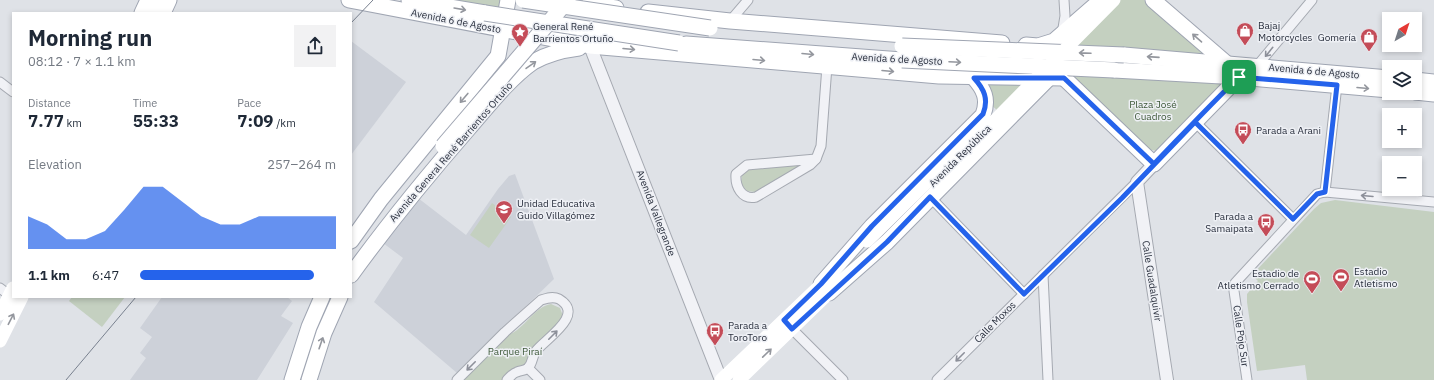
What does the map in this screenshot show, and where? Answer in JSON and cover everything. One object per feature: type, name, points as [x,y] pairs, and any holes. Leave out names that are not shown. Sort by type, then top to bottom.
[{"type":"main road","points":[[142,12],[148,0]]},
{"type":"main road","points":[[151,12],[157,0]]},
{"type":"main road","points":[[163,12],[169,0]]},
{"type":"main road","name":"Avenida 6 de Agosto","points":[[349,0],[590,46],[974,78],[1057,78]]},
{"type":"main road","name":"Avenida 6 de Agosto","points":[[409,0],[679,43],[902,53],[1114,70],[1239,77],[1382,89]]},
{"type":"main road","points":[[352,240],[381,199],[498,56],[508,0]]},
{"type":"main road","name":"Avenida 6 de Agosto","points":[[523,0],[710,28],[902,53],[1124,55],[1382,77]]},
{"type":"main road","points":[[352,272],[366,242],[386,213],[562,0]]},
{"type":"main road","points":[[352,249],[383,210],[442,145],[568,0]]},
{"type":"main road","points":[[503,30],[528,29],[547,25],[579,0]]},
{"type":"main road","points":[[590,0],[603,6],[730,21],[1038,46],[1046,45],[1061,36],[1101,0]]},
{"type":"main road","name":"Avenida República","points":[[936,177],[1108,0]]},
{"type":"main road","name":"Avenida República","points":[[739,380],[788,325],[1114,0]]},
{"type":"main road","points":[[1153,0],[1226,63]]},
{"type":"main road","points":[[825,288],[887,242],[930,197],[1057,78],[1058,64],[1056,48],[1061,36]]},
{"type":"main road","name":"Avenida General René Barrientos Ortuño","points":[[352,273],[446,154],[492,101],[520,73],[533,62],[548,55],[590,46]]},
{"type":"main road","points":[[1038,46],[1046,51],[1051,57],[1057,78],[1154,164]]},
{"type":"main road","name":"Calle Moxos","points":[[1154,164],[1239,77]]},
{"type":"main road","points":[[825,288],[872,226],[983,114],[986,106],[986,98],[984,91],[974,78]]},
{"type":"main road","points":[[1422,81],[1434,82]]},
{"type":"main road","points":[[1422,93],[1434,94]]},
{"type":"main road","points":[[0,314],[12,296]]},
{"type":"main road","points":[[0,341],[12,298]]},
{"type":"main road","points":[[292,380],[309,327],[322,298]]},
{"type":"main road","points":[[309,380],[324,333],[340,298]]},
{"type":"main road","name":"Avenida República","points":[[721,380],[788,325]]},
{"type":"street","points":[[730,21],[748,0]]},
{"type":"street","points":[[1061,36],[1065,16],[1064,0]]},
{"type":"street","points":[[1257,66],[1312,0]]},
{"type":"street","name":"Avenida Vallegrande","points":[[590,46],[721,380]]},
{"type":"street","points":[[816,159],[747,165],[736,174],[736,181],[740,192],[744,196],[750,198],[756,197],[810,166],[816,159],[821,146],[827,66]]},
{"type":"street","points":[[0,82],[12,91]]},
{"type":"street","points":[[1337,85],[1325,192],[1434,202]]},
{"type":"street","points":[[1195,122],[1293,219]]},
{"type":"street","name":"Calle Moxos","points":[[937,380],[1154,164]]},
{"type":"street","name":"Calle Guadalquivir","points":[[1137,182],[1167,380]]},
{"type":"street","name":"Calle Pojo Sur","points":[[1247,380],[1234,291],[1235,283],[1317,194],[1325,192]]},
{"type":"street","points":[[930,197],[1024,294]]},
{"type":"street","points":[[1043,275],[1048,380]]},
{"type":"street","points":[[457,380],[505,332],[541,300],[548,297],[557,298],[564,302],[566,306],[567,318],[535,352],[533,361],[528,368],[516,372],[508,380]]},
{"type":"street","points":[[788,325],[843,380]]},
{"type":"street","points":[[528,368],[540,380]]},
{"type":"shaded area","points":[[352,42],[406,82],[352,154]]},
{"type":"shaded area","points":[[515,174],[554,279],[457,373],[374,302],[403,258],[383,243],[418,198],[466,235],[498,189],[509,176]]},
{"type":"shaded area","points":[[161,298],[288,298],[292,301],[281,316],[293,323],[257,380],[130,380],[146,358],[140,353],[152,337],[140,328]]},
{"type":"green space","points":[[434,0],[502,0],[500,9]]},
{"type":"green space","name":"Plaza José Cuadros","points":[[1104,0],[1144,0],[1208,55],[1122,48],[1121,76],[1228,80],[1157,151],[1146,149],[1060,65],[1061,44]]},
{"type":"green space","points":[[989,82],[1034,84],[1005,117],[990,104],[987,85]]},
{"type":"green space","points":[[805,163],[755,192],[747,191],[741,184],[742,175],[748,170]]},
{"type":"green space","name":"Estadio Atletismo","points":[[1335,200],[1434,212],[1434,380],[1307,380],[1305,365],[1257,371],[1247,302],[1247,294],[1258,281],[1252,275],[1314,209],[1321,203]]},
{"type":"green space","points":[[492,203],[511,217],[489,248],[470,235]]},
{"type":"green space","points":[[71,298],[124,298],[102,327],[69,301]]},
{"type":"green space","name":"Parque Piraí","points":[[551,304],[560,308],[563,316],[562,320],[527,363],[503,380],[461,380],[507,335],[519,329],[539,310]]},
{"type":"tram line","points":[[352,22],[373,0]]},
{"type":"tram line","points":[[66,380],[135,298]]},
{"type":"place","name":"Bajaj Motorcycles","points":[[1245,46]]},
{"type":"place","name":"General René Barrientos Ortuño","points":[[520,47]]},
{"type":"place","name":"Gomería","points":[[1369,52]]},
{"type":"place","name":"Parada a Arani","points":[[1243,145]]},
{"type":"place","name":"Unidad Educativa Guido Villagómez","points":[[504,224]]},
{"type":"place","name":"Parada a Samaipata","points":[[1266,237]]},
{"type":"place","name":"Estadio Atletismo","points":[[1341,292]]},
{"type":"place","name":"Estadio de Atletismo Cerrado","points":[[1312,294]]},
{"type":"place","name":"Parada a ToroToro","points":[[715,346]]},
{"type":"route","points":[[1239,77],[1195,122],[1167,151],[1154,164],[1064,78],[974,78],[980,84],[986,98],[986,106],[983,114],[872,226],[821,284],[784,320],[792,329],[829,293],[887,242],[930,197],[1024,294],[1122,198],[1195,122],[1293,219],[1317,194],[1325,192],[1337,85],[1239,77]]}]
